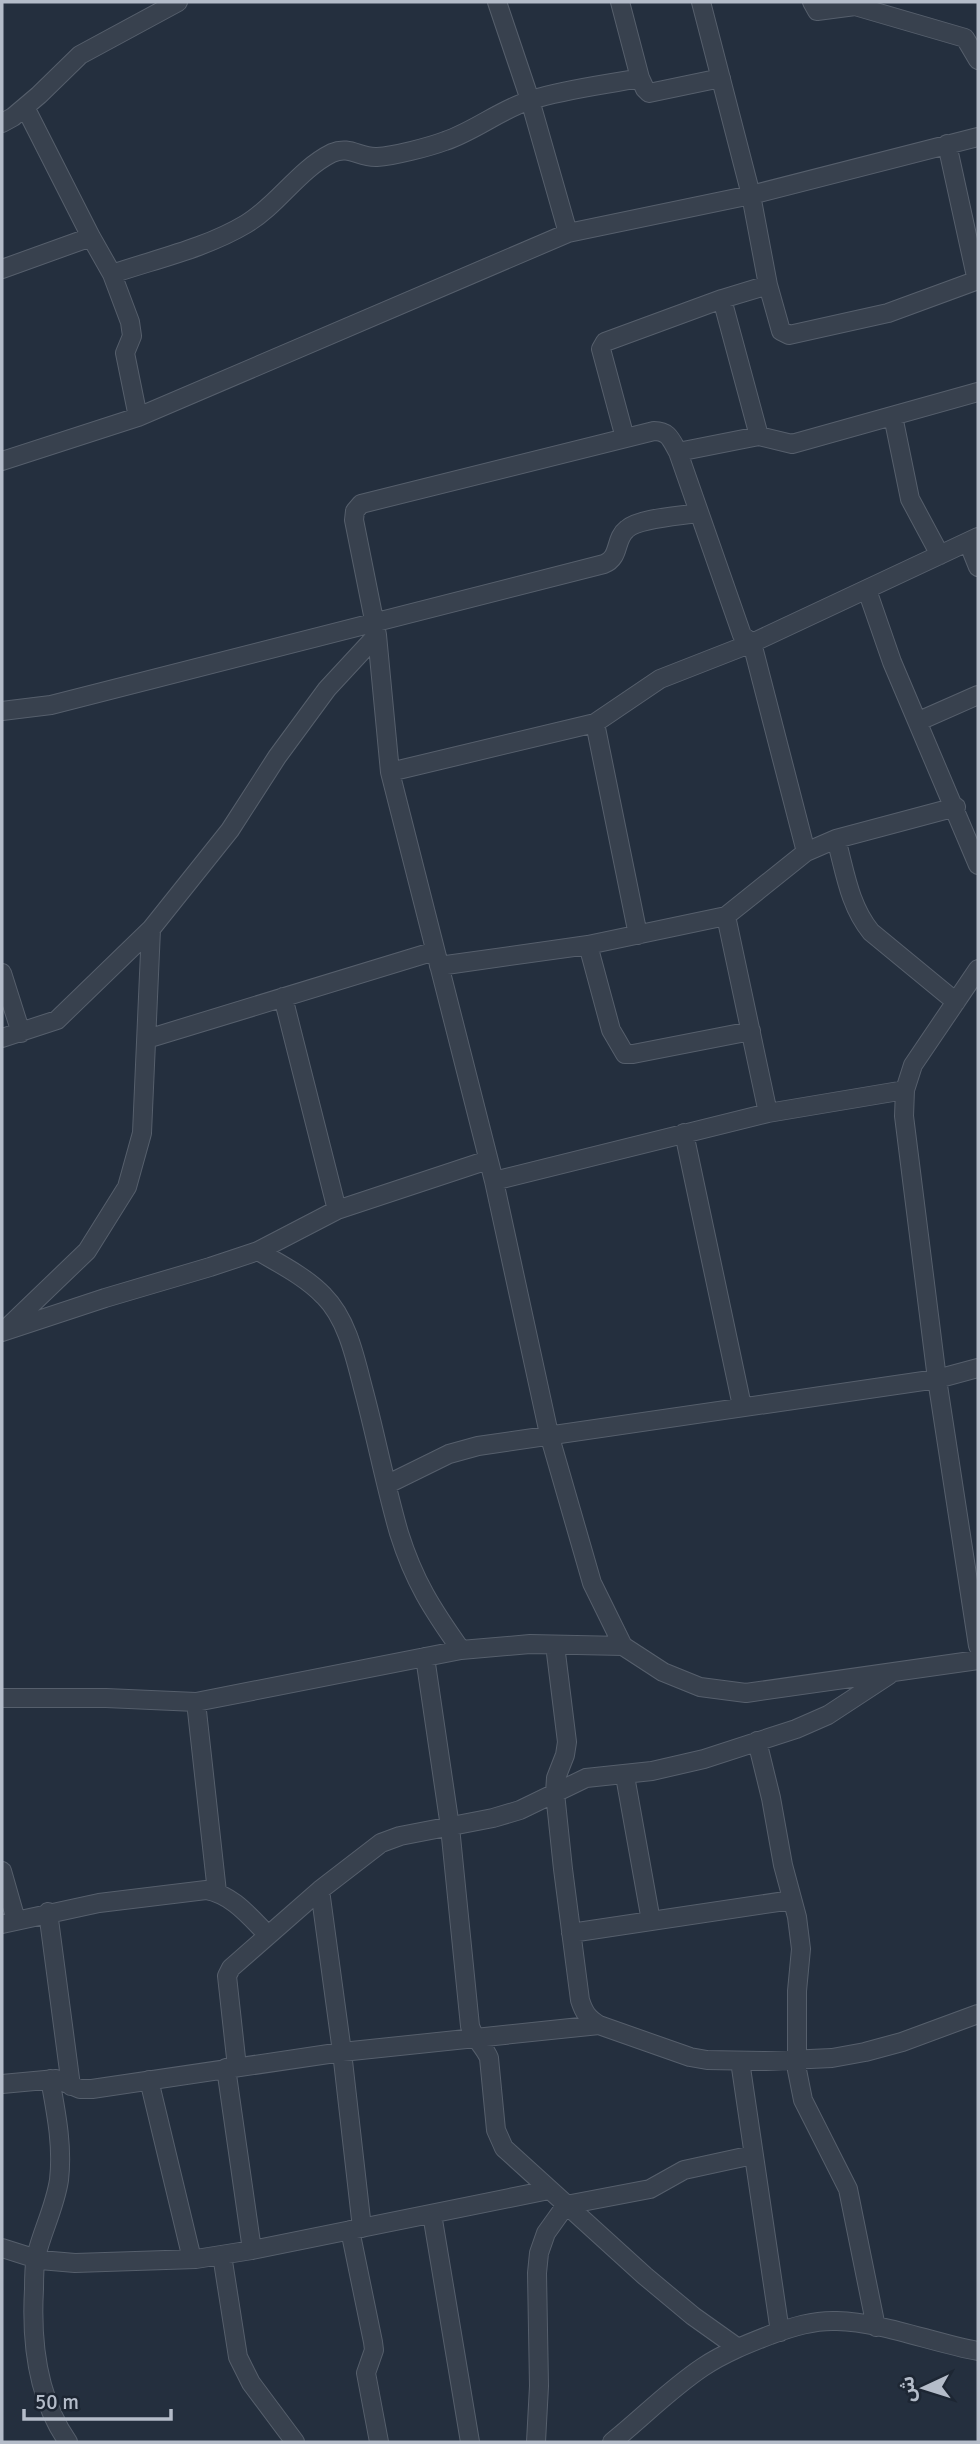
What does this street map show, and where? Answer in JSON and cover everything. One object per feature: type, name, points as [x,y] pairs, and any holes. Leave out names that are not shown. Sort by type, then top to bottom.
[{"type":"street","points":[[2,123],[25,107],[80,55],[178,2]]},
{"type":"street","points":[[497,2],[530,100],[568,233]]},
{"type":"street","points":[[620,2],[640,78],[649,93],[721,78]]},
{"type":"street","points":[[701,2],[751,195],[768,285],[781,331],[789,335],[888,313],[978,281],[947,144]]},
{"type":"street","points":[[812,2],[817,11],[855,6],[965,38],[978,60]]},
{"type":"street","points":[[112,274],[212,240],[246,225],[272,206],[286,189],[320,160],[335,152],[347,149],[361,155],[377,157],[445,141],[530,100],[640,78]]},
{"type":"street","points":[[25,107],[112,274],[130,323],[132,336],[125,353],[138,417]]},
{"type":"street","points":[[2,461],[138,417],[568,233],[751,195],[978,137]]},
{"type":"street","points":[[2,269],[91,237]]},
{"type":"street","points":[[625,438],[602,346],[605,342],[768,285]]},
{"type":"street","points":[[722,299],[759,436]]},
{"type":"street","points":[[678,452],[759,436],[792,444],[978,392]]},
{"type":"street","points":[[893,416],[910,499],[940,555]]},
{"type":"street","points":[[806,852],[752,643],[741,635],[678,452],[663,430],[654,430],[361,504],[355,511],[354,520],[375,629],[390,772],[494,1181],[549,1434],[592,1583],[624,1646],[663,1672],[700,1687],[746,1693],[978,1660]]},
{"type":"street","points":[[2,711],[51,705],[375,629],[604,564],[611,562],[615,556],[621,536],[627,528],[637,523],[698,513]]},
{"type":"street","points":[[390,772],[595,723],[660,679],[752,643],[973,540],[978,566]]},
{"type":"street","points":[[867,590],[882,636],[956,807],[978,865]]},
{"type":"street","points":[[2,1038],[57,1020],[151,929],[230,830],[276,757],[375,629]]},
{"type":"street","points":[[919,721],[978,695]]},
{"type":"street","points":[[595,723],[638,935]]},
{"type":"street","points":[[147,1039],[283,997],[437,959],[587,945],[726,916],[806,852],[836,839],[956,807]]},
{"type":"street","points":[[836,839],[852,902],[859,918],[871,932],[956,1002]]},
{"type":"street","points":[[726,916],[768,1113]]},
{"type":"street","points":[[2,1332],[87,1251],[127,1186],[142,1133],[151,929]]},
{"type":"street","points":[[587,945],[611,1030],[625,1054],[751,1031]]},
{"type":"street","points":[[978,969],[913,1065],[905,1090],[904,1116],[937,1378],[978,1646]]},
{"type":"street","points":[[2,973],[21,1033]]},
{"type":"street","points":[[283,997],[337,1210]]},
{"type":"street","points":[[494,1181],[768,1113],[905,1090]]},
{"type":"street","points":[[684,1133],[742,1406]]},
{"type":"street","points":[[2,1332],[105,1298],[210,1268],[258,1251],[337,1210],[488,1160]]},
{"type":"street","points":[[258,1251],[325,1296],[340,1318],[355,1357],[399,1532],[415,1577],[426,1601],[461,1650]]},
{"type":"street","points":[[388,1484],[449,1454],[487,1444],[937,1378],[978,1368]]},
{"type":"street","points":[[2,1698],[196,1702],[461,1650],[530,1644],[624,1646]]},
{"type":"street","points":[[555,1645],[567,1742],[556,1778],[555,1793],[571,1933],[583,2011],[589,2019],[690,2057],[740,2062],[832,2058],[865,2052],[902,2042],[978,2014]]},
{"type":"street","points":[[425,1657],[450,1827],[470,2026],[473,2037],[489,2058],[496,2130],[505,2148],[549,2190],[693,2316],[738,2348]]},
{"type":"street","points":[[252,2250],[231,2067],[227,1976],[231,1968],[320,1890],[381,1843],[400,1836],[520,1810],[586,1778],[625,1776],[704,1759],[796,1729],[828,1715],[893,1672]]},
{"type":"street","points":[[196,1702],[217,1892]]},
{"type":"street","points":[[757,1741],[797,1917],[801,1949],[797,1991],[797,2060],[803,2100],[848,2189],[876,2327]]},
{"type":"street","points":[[625,1776],[651,1921]]},
{"type":"street","points":[[2,1871],[9,1922],[99,1903],[206,1890],[232,1900],[268,1935]]},
{"type":"street","points":[[320,1890],[342,2053],[356,2229],[374,2350],[366,2373],[379,2442]]},
{"type":"street","points":[[571,1933],[792,1900]]},
{"type":"street","points":[[48,1912],[71,2086]]},
{"type":"street","points":[[2,2084],[50,2079],[92,2089],[231,2067],[473,2037],[599,2025]]},
{"type":"street","points":[[740,2062],[780,2332]]},
{"type":"street","points":[[50,2079],[61,2151],[58,2182],[36,2258],[33,2330],[37,2364],[56,2434],[68,2442]]},
{"type":"street","points":[[149,2080],[191,2259]]},
{"type":"street","points":[[536,2442],[540,2334],[537,2273],[539,2252],[546,2233],[566,2205],[650,2189],[684,2169],[753,2155]]},
{"type":"street","points":[[2,2248],[36,2258],[75,2263],[191,2259],[252,2250],[549,2190]]},
{"type":"street","points":[[432,2214],[470,2442]]},
{"type":"street","points":[[222,2255],[238,2357],[243,2371],[295,2442]]},
{"type":"street","points":[[612,2442],[695,2373],[738,2348],[817,2322],[876,2327],[978,2351]]}]
